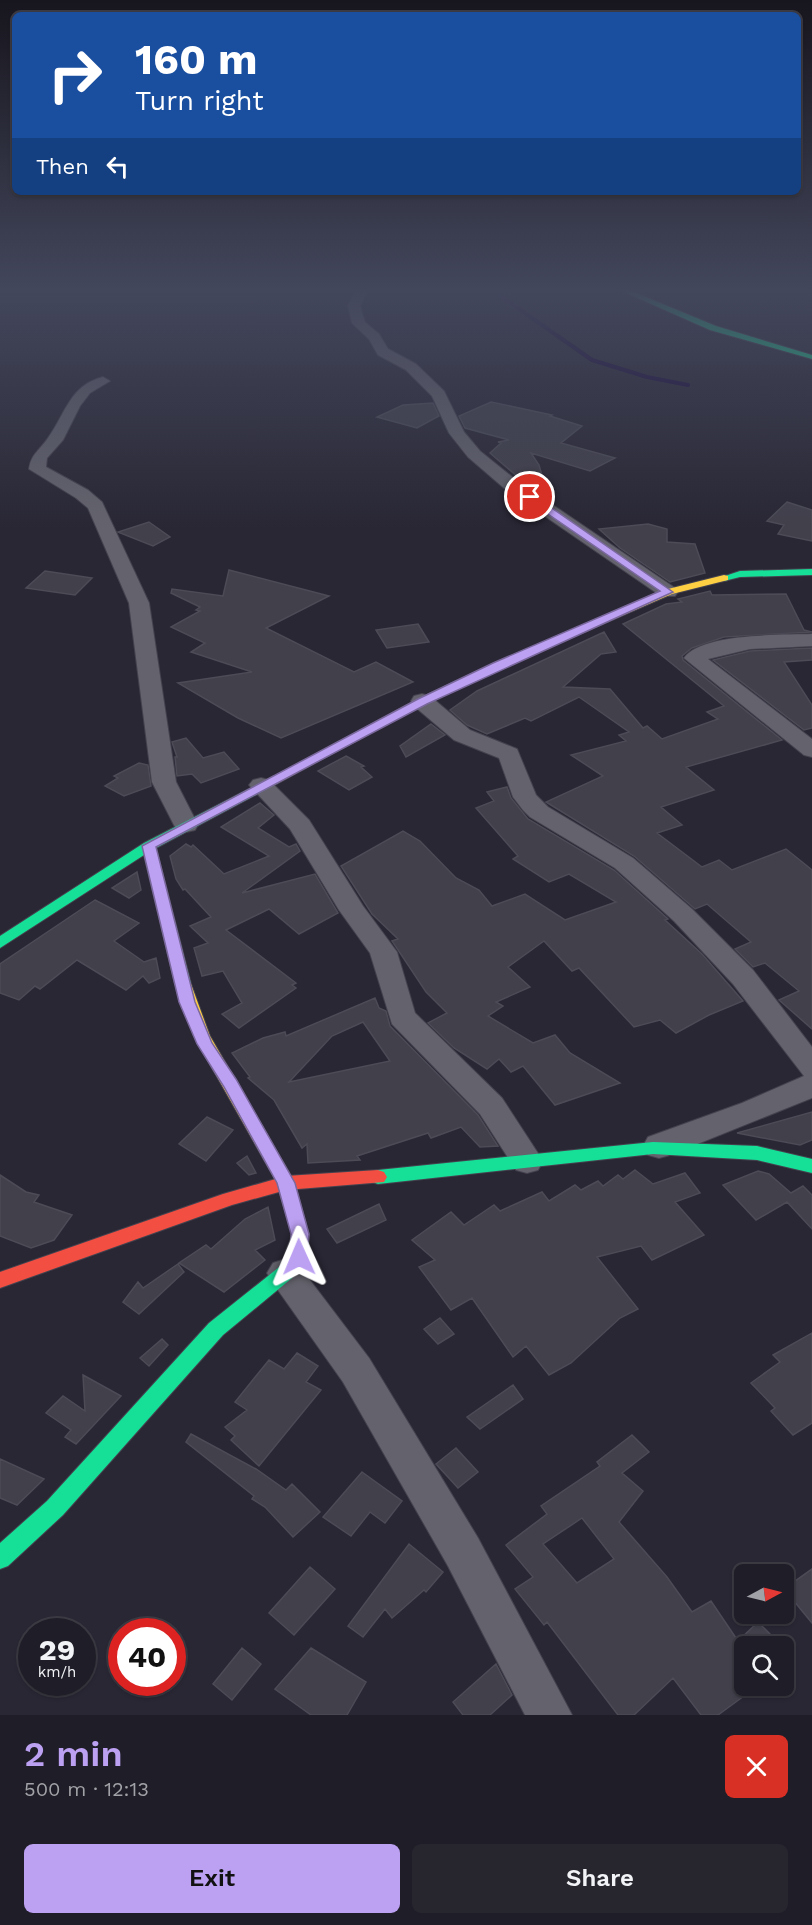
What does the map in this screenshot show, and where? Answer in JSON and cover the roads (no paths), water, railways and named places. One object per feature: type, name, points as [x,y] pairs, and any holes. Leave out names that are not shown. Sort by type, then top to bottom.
[{"type":"main road","points":[[0,943],[149,846],[186,825],[422,701],[497,666],[668,592],[740,574],[812,572]]},
{"type":"main road","points":[[0,1558],[55,1508],[216,1329],[285,1273],[299,1257],[300,1234],[286,1183],[231,1083],[205,1044],[187,1002],[149,846]]},
{"type":"main road","points":[[0,1280],[229,1199],[286,1183],[331,1182],[653,1148],[757,1153],[812,1166]]},
{"type":"street","points":[[412,368],[439,394],[458,433],[474,453],[510,484],[668,592]]},
{"type":"street","points":[[103,381],[85,390],[73,405],[55,440],[39,457],[37,469],[82,494],[96,506],[139,603],[164,782],[186,825]]},
{"type":"street","points":[[812,640],[767,641],[727,647],[699,654],[694,658],[812,750]]},
{"type":"street","points":[[422,701],[462,735],[509,754],[525,797],[539,813],[624,863],[684,915],[743,977],[812,1068]]},
{"type":"street","points":[[261,785],[300,825],[352,910],[382,952],[402,1017],[491,1106],[527,1161]]},
{"type":"street","points":[[653,1148],[753,1111],[812,1084]]},
{"type":"street","points":[[285,1273],[356,1370],[463,1552],[549,1715]]},
{"type":"waterway","points":[[618,368],[647,377],[688,385]]}]
